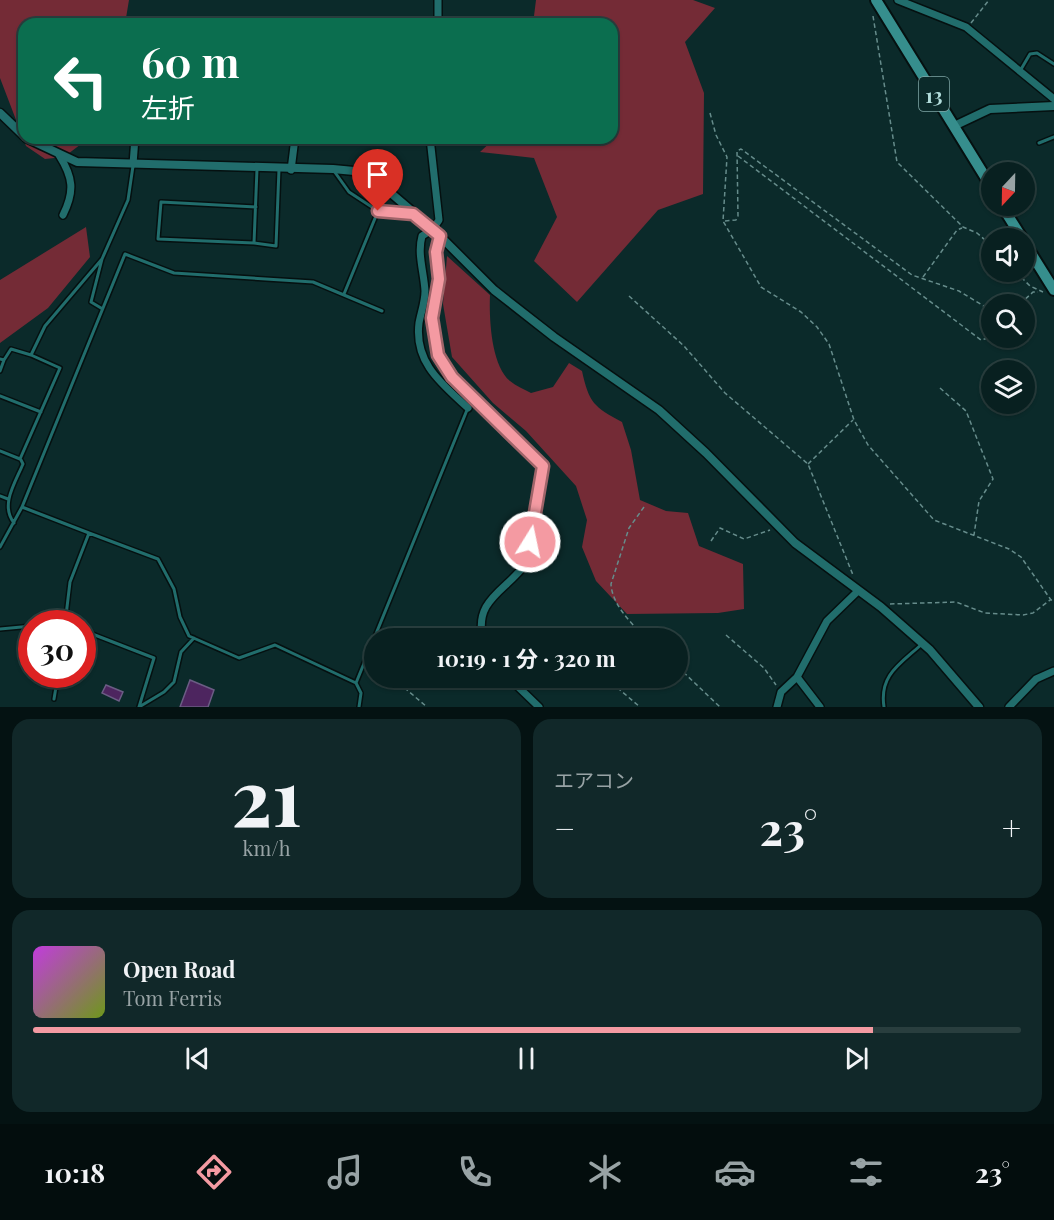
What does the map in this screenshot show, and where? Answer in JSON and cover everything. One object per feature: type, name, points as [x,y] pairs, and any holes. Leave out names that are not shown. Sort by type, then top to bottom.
[{"type":"main road","name":"13","points":[[877,2],[981,170]]},
{"type":"main road","points":[[1035,262],[1051,291]]},
{"type":"street","points":[[438,0],[438,18]]},
{"type":"street","points":[[898,0],[966,27],[1054,99]]},
{"type":"street","points":[[954,126],[990,109],[1054,106]]},
{"type":"street","points":[[0,113],[18,130]]},
{"type":"street","points":[[39,144],[77,162],[291,170],[333,169],[354,171],[379,183],[433,229],[495,290],[554,337],[659,410],[706,453],[795,543],[881,607],[922,643],[980,707]]},
{"type":"street","points":[[133,164],[135,144]]},
{"type":"street","points":[[291,170],[293,144]]},
{"type":"street","points":[[431,144],[439,220],[433,229],[422,236],[418,249],[424,271],[425,297],[419,325],[420,350],[427,368],[468,408]]},
{"type":"street","points":[[59,154],[68,168],[73,185],[63,215]]},
{"type":"street","points":[[440,236],[436,252],[439,279],[432,318],[438,355],[452,377],[543,466],[527,561],[487,605],[480,624],[481,628]]},
{"type":"street","points":[[777,707],[780,696],[797,678],[827,621],[858,591]]},
{"type":"street","points":[[1009,707],[1036,679],[1054,671]]},
{"type":"street","points":[[797,678],[820,707]]},
{"type":"street","points":[[519,688],[539,707]]},
{"type":"lane","points":[[1019,72],[1030,54],[1037,53],[1054,64]]},
{"type":"lane","points":[[1039,143],[1054,137]]},
{"type":"lane","points":[[101,308],[91,302],[102,259],[128,200],[133,164]]},
{"type":"lane","points":[[254,243],[257,169]]},
{"type":"lane","points":[[256,207],[160,202],[158,239],[276,246],[279,169]]},
{"type":"lane","points":[[333,169],[349,192],[378,211],[413,214]]},
{"type":"lane","points":[[344,294],[378,211]]},
{"type":"lane","points":[[0,547],[22,507],[124,254],[174,273],[313,282],[382,311]]},
{"type":"lane","points":[[31,355],[45,326],[102,259]]},
{"type":"lane","points":[[0,371],[2,359],[11,349],[60,368],[20,459]]},
{"type":"lane","points":[[0,396],[41,412]]},
{"type":"lane","points":[[356,683],[468,408]]},
{"type":"lane","points":[[0,451],[20,459],[23,464],[8,499],[7,514],[14,523]]},
{"type":"lane","points":[[0,496],[8,499]]},
{"type":"lane","points":[[22,507],[158,559],[174,589],[180,617],[189,636],[239,658],[275,645],[356,683],[361,693],[360,707]]},
{"type":"lane","points":[[67,610],[70,582],[89,533]]},
{"type":"lane","points":[[0,629],[18,627]]},
{"type":"lane","points":[[96,635],[154,658],[139,707]]},
{"type":"lane","points":[[139,707],[164,692],[174,682],[181,652],[194,638]]},
{"type":"lane","points":[[884,707],[882,692],[885,679],[922,643]]},
{"type":"lane","points":[[54,699],[56,688]]},
{"type":"path","points":[[966,27],[976,19],[989,0]]},
{"type":"path","points":[[877,2],[872,17],[897,162],[963,227],[981,236]]},
{"type":"path","points":[[710,113],[716,135],[727,157],[723,221],[761,286],[801,312],[817,327],[829,344],[854,420],[868,445],[934,520],[1009,549],[1021,556],[1052,600],[1033,613],[1023,615],[985,613],[956,602],[897,602],[881,607]]},
{"type":"path","points":[[723,221],[736,220],[738,216],[737,151],[741,149],[751,154],[912,275],[959,291],[981,304]]},
{"type":"path","points":[[737,156],[981,339]]},
{"type":"path","points":[[923,277],[957,230],[963,227]]},
{"type":"path","points":[[1026,282],[1040,292]]},
{"type":"path","points":[[1031,294],[1051,291]]},
{"type":"path","points":[[629,296],[684,346],[725,393],[808,464],[842,544],[858,591]]},
{"type":"path","points":[[940,388],[966,411],[993,479],[979,501],[974,536]]},
{"type":"path","points":[[808,464],[854,420]]},
{"type":"path","points":[[635,628],[611,593],[611,584],[629,528],[644,507]]},
{"type":"path","points":[[711,541],[720,528],[744,539],[753,538],[762,531],[779,528]]},
{"type":"path","points":[[726,635],[764,668],[776,684],[780,696]]},
{"type":"path","points":[[688,677],[720,707]]},
{"type":"path","points":[[405,688],[427,707]]},
{"type":"path","points":[[618,688],[640,707]]},
{"type":"shaded area","points":[[0,0],[129,0],[126,18],[18,18],[18,125],[0,78]]},
{"type":"shaded area","points":[[536,0],[693,0],[715,8],[685,42],[704,93],[703,194],[658,210],[577,302],[534,261],[557,217],[534,158],[480,152],[489,144],[618,144],[618,18],[534,18]]},
{"type":"shaded area","points":[[25,144],[81,144],[64,157],[45,159]]},
{"type":"shaded area","points":[[86,227],[90,257],[48,308],[0,343],[0,280]]},
{"type":"shaded area","points":[[447,256],[490,295],[490,316],[495,353],[504,374],[512,383],[531,393],[553,387],[569,363],[582,371],[587,390],[594,403],[622,422],[631,450],[640,500],[666,511],[688,513],[699,546],[743,564],[744,609],[718,613],[627,614],[596,581],[582,547],[587,520],[576,486],[526,431],[493,403],[452,357],[443,304]]},
{"type":"shaded area","points":[[190,680],[214,690],[208,707],[180,707]]},
{"type":"shaded area","points":[[106,685],[123,692],[119,701],[102,693]]},
{"type":"route","points":[[378,211],[413,214],[440,236],[436,252],[439,261],[439,279],[432,318],[438,355],[452,377],[543,466],[530,542]]}]
